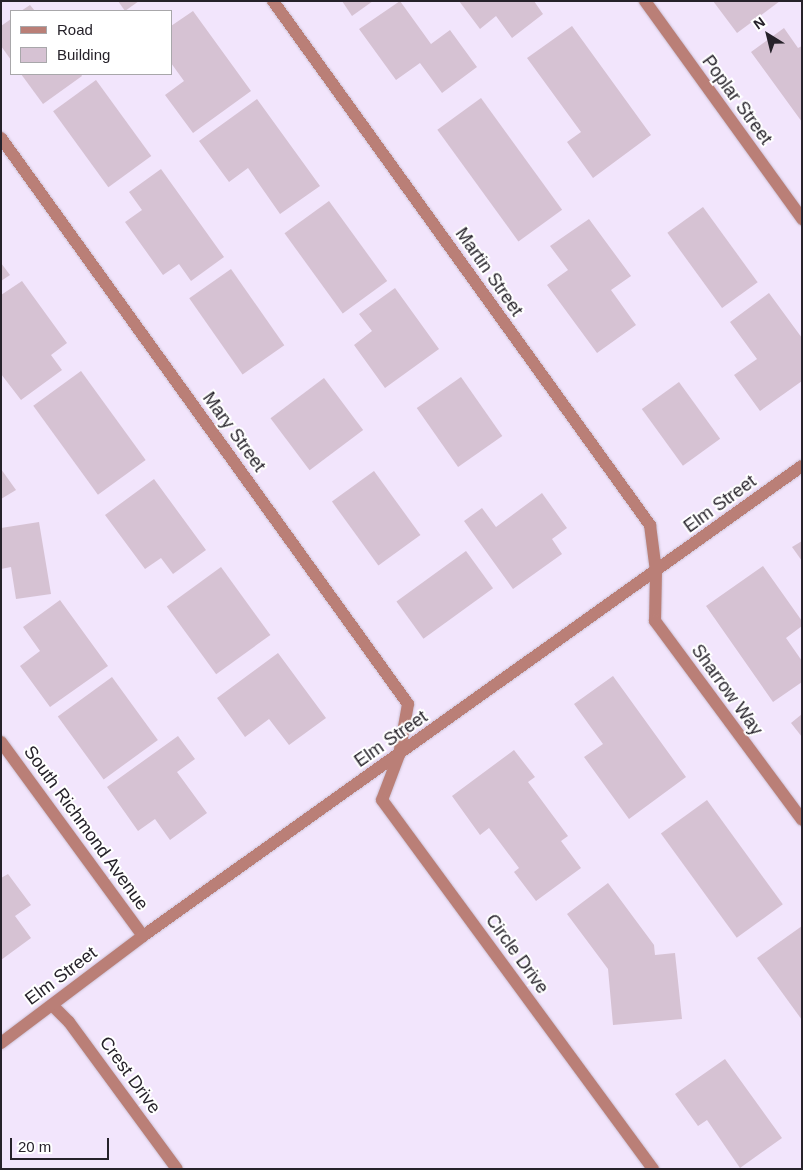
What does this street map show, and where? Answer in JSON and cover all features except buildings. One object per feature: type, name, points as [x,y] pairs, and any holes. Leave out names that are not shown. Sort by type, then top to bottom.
[{"type":"street","name":"Martin Street","points":[[273,1],[650,525],[656,572]]},
{"type":"street","name":"Poplar Street","points":[[645,1],[802,219]]},
{"type":"street","name":"Mary Street","points":[[1,138],[408,704],[399,754]]},
{"type":"street","name":"Elm Street","points":[[1,1043],[143,936],[656,572],[802,466]]},
{"type":"street","name":"Sharrow Way","points":[[656,572],[654,621],[802,820]]},
{"type":"street","name":"South Richmond Avenue","points":[[1,742],[143,936]]},
{"type":"street","name":"Circle Drive","points":[[399,754],[382,800],[653,1169]]},
{"type":"street","name":"Crest Drive","points":[[52,1005],[69,1022],[177,1169]]}]
